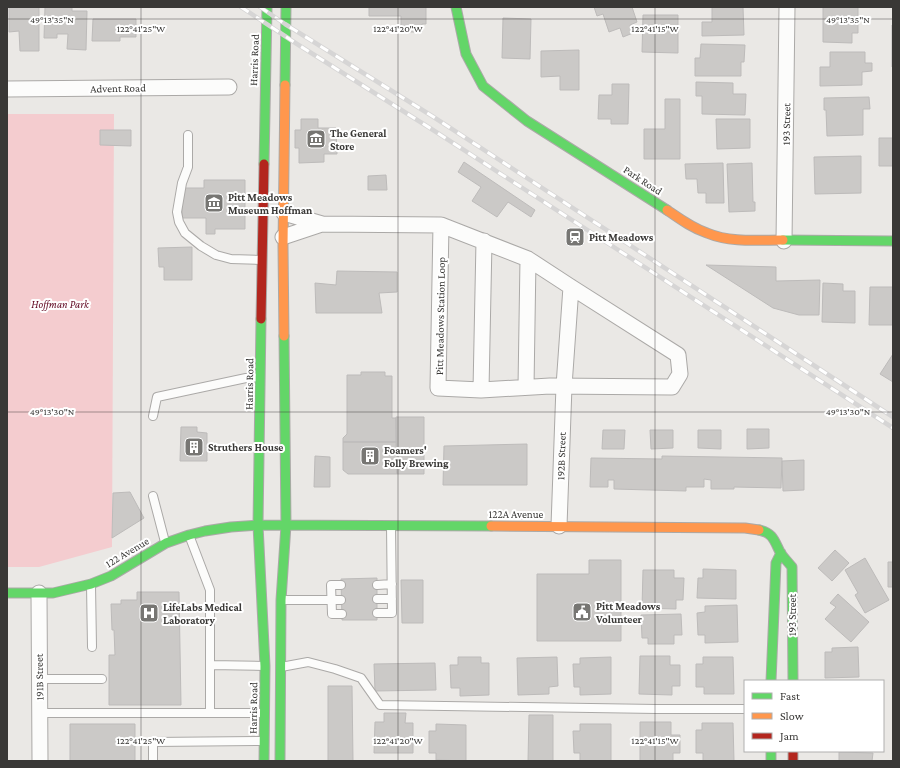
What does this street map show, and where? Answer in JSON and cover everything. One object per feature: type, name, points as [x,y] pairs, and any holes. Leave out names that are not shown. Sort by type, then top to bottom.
[{"type":"street","name":"Harris Road","points":[[264,761],[265,666],[258,525],[267,7]]},
{"type":"street","points":[[280,761],[281,600],[286,525],[284,213],[286,7]]},
{"type":"street","name":"Park Road","points":[[456,7],[466,54],[482,86],[527,120],[691,226],[707,234],[724,239],[735,240],[893,241]]},
{"type":"street","name":"193 Street","points":[[784,241],[787,7]]},
{"type":"street","name":"Advent Road","points":[[7,89],[230,87]]},
{"type":"street","points":[[284,213],[322,224]]},
{"type":"street","points":[[284,237],[322,224]]},
{"type":"street","name":"Pitt Meadows Station Loop","points":[[322,224],[442,225],[528,259],[678,355],[680,374],[672,387],[564,386],[481,390],[438,388],[442,225]]},
{"type":"street","points":[[481,390],[484,241]]},
{"type":"street","points":[[526,387],[528,259]]},
{"type":"street","points":[[564,386],[571,287]]},
{"type":"street","name":"192B Street","points":[[559,526],[564,386]]},
{"type":"street","name":"122A Avenue","points":[[258,525],[744,528],[761,530],[772,536]]},
{"type":"street","name":"122 Avenue","points":[[7,593],[53,593],[92,584],[111,576],[166,543],[205,531],[238,526],[258,525]]},
{"type":"street","name":"193 Street","points":[[772,536],[781,553],[792,567],[793,680]]},
{"type":"street","name":"193 Street","points":[[771,680],[776,563],[781,553]]},
{"type":"street","name":"191B Street","points":[[38,593],[40,761]]},
{"type":"lane","points":[[188,135],[188,167],[182,183],[177,212],[179,222],[185,233],[201,246],[216,255],[231,259],[262,260]]},
{"type":"lane","points":[[152,416],[157,397],[246,378],[261,377]]},
{"type":"lane","points":[[152,496],[166,543]]},
{"type":"lane","points":[[377,613],[392,613],[391,526]]},
{"type":"lane","points":[[189,535],[210,590],[210,713]]},
{"type":"lane","points":[[92,584],[92,647]]},
{"type":"lane","points":[[377,585],[392,584]]},
{"type":"lane","points":[[341,585],[331,585],[331,600],[332,614],[342,614]]},
{"type":"lane","points":[[377,599],[392,599]]},
{"type":"lane","points":[[281,600],[341,600]]},
{"type":"lane","points":[[280,667],[308,662],[361,678],[380,705],[744,709]]},
{"type":"lane","points":[[210,665],[265,666]]},
{"type":"lane","points":[[39,680],[102,679]]},
{"type":"lane","points":[[40,713],[265,713]]},
{"type":"lane","points":[[153,761],[153,742],[265,741]]},
{"type":"green space","name":"Hoffman Park","points":[[7,114],[114,114],[112,547],[39,567],[7,567]]},
{"type":"building","points":[[9,7],[39,7],[39,51],[20,51],[19,31],[9,32]]},
{"type":"building","points":[[45,7],[72,7],[72,11],[87,11],[86,50],[67,49],[68,34],[57,34],[57,38],[44,38]]},
{"type":"building","points":[[369,7],[426,7],[426,24],[422,24],[422,32],[401,32],[401,16],[369,16]]},
{"type":"building","points":[[594,7],[632,7],[637,22],[630,25],[633,33],[623,37],[620,28],[609,32],[603,14],[597,16]]},
{"type":"building","points":[[712,7],[743,7],[744,35],[702,36],[702,22],[712,22]]},
{"type":"building","points":[[823,7],[858,7],[858,33],[852,33],[852,43],[823,42]]},
{"type":"building","points":[[643,15],[678,15],[678,53],[642,52]]},
{"type":"building","points":[[503,18],[531,19],[530,59],[502,58]]},
{"type":"building","points":[[93,19],[136,19],[136,37],[120,37],[120,41],[92,41]]},
{"type":"building","points":[[893,25],[893,67],[892,67]]},
{"type":"building","points":[[701,44],[745,45],[744,62],[741,62],[741,76],[695,76],[695,58],[700,58]]},
{"type":"building","points":[[579,50],[579,90],[560,90],[560,76],[541,77],[541,51]]},
{"type":"building","points":[[830,52],[865,52],[865,63],[872,63],[872,71],[862,72],[862,85],[820,86],[820,67],[830,67]]},
{"type":"building","points":[[696,82],[733,83],[733,94],[746,94],[745,115],[702,114],[702,96],[696,96]]},
{"type":"building","points":[[612,84],[629,84],[628,124],[611,124],[611,119],[598,119],[599,95],[612,95]]},
{"type":"building","points":[[869,97],[870,109],[863,109],[863,135],[827,136],[824,98]]},
{"type":"building","points":[[665,99],[680,99],[680,159],[644,159],[644,129],[665,129]]},
{"type":"building","name":"The General Store","points":[[301,119],[318,119],[318,128],[336,128],[337,154],[324,154],[324,162],[299,163],[299,148],[295,148],[295,130],[301,130]]},
{"type":"building","points":[[716,119],[750,119],[750,148],[717,149]]},
{"type":"building","points":[[100,130],[131,130],[131,146],[100,145]]},
{"type":"building","points":[[879,138],[893,138],[893,166],[879,166]]},
{"type":"building","points":[[861,156],[861,193],[815,194],[814,157]]},
{"type":"building","points":[[464,162],[535,210],[531,217],[508,202],[497,217],[472,201],[481,187],[458,172]]},
{"type":"building","points":[[723,163],[724,203],[706,203],[706,193],[698,193],[697,179],[686,179],[685,164]]},
{"type":"building","points":[[752,163],[753,202],[755,202],[755,211],[729,212],[727,164]]},
{"type":"building","points":[[386,175],[387,190],[368,190],[368,176]]},
{"type":"building","name":"Pitt Meadows Museum Hoffman","points":[[204,180],[245,180],[245,229],[215,229],[215,234],[206,234],[206,218],[182,218],[182,188],[204,188]]},
{"type":"building","points":[[192,247],[192,280],[164,280],[164,267],[159,267],[158,248]]},
{"type":"building","points":[[706,265],[776,267],[776,281],[820,280],[819,315],[799,315],[773,308]]},
{"type":"building","points":[[337,271],[397,272],[397,292],[379,293],[382,313],[316,313],[315,283],[336,285]]},
{"type":"building","points":[[823,283],[843,284],[843,291],[855,291],[855,323],[822,322]]},
{"type":"building","points":[[870,287],[893,287],[893,325],[869,325]]},
{"type":"building","points":[[893,354],[893,382],[880,374]]},
{"type":"building","points":[[361,372],[385,372],[385,376],[392,376],[392,418],[396,418],[396,442],[343,442],[343,438],[347,434],[347,375],[361,375]]},
{"type":"building","points":[[396,417],[424,417],[424,474],[397,474]]},
{"type":"building","name":"Struthers House","points":[[181,427],[197,427],[197,432],[207,433],[207,461],[180,461]]},
{"type":"building","points":[[747,429],[769,429],[769,448],[747,449]]},
{"type":"building","points":[[603,430],[625,430],[624,449],[602,449]]},
{"type":"building","points":[[650,430],[673,430],[673,448],[651,449]]},
{"type":"building","points":[[698,430],[721,430],[721,449],[698,448]]},
{"type":"building","name":"Foamers' Folly Brewing","points":[[343,442],[396,442],[397,474],[348,474],[343,470]]},
{"type":"building","points":[[527,444],[527,485],[443,485],[444,446]]},
{"type":"building","points":[[315,456],[330,457],[330,487],[314,487]]},
{"type":"building","points":[[662,456],[782,458],[781,488],[734,487],[734,489],[711,489],[711,480],[704,479],[704,487],[686,487],[686,491],[614,489],[614,480],[608,480],[608,487],[590,487],[591,458],[662,459]]},
{"type":"building","points":[[804,460],[804,490],[783,491],[782,461]]},
{"type":"building","points":[[130,492],[144,518],[112,538],[113,493]]},
{"type":"building","points":[[835,550],[849,563],[832,581],[818,568]]},
{"type":"building","points":[[865,558],[889,600],[865,613],[855,595],[858,593],[845,570]]},
{"type":"building","points":[[589,560],[621,560],[621,641],[537,641],[537,574],[589,574]]},
{"type":"building","points":[[888,562],[893,562],[893,587],[888,587]]},
{"type":"building","points":[[703,569],[736,570],[736,599],[697,598],[698,578],[703,578]]},
{"type":"building","points":[[643,570],[674,570],[674,578],[684,578],[683,600],[676,600],[676,609],[642,608]]},
{"type":"building","points":[[377,578],[377,620],[342,620],[341,579]]},
{"type":"building","points":[[401,580],[423,580],[423,623],[402,623]]},
{"type":"building","points":[[137,592],[179,592],[181,705],[109,705],[109,655],[115,655],[111,604],[121,604],[121,600],[137,600]]},
{"type":"building","points":[[838,594],[869,622],[851,642],[825,619],[836,607],[830,603]]},
{"type":"building","points":[[737,605],[738,642],[705,643],[705,635],[698,635],[697,613],[705,612],[705,606]]},
{"type":"building","points":[[681,614],[682,635],[674,635],[674,644],[648,644],[648,638],[642,638],[641,615]]},
{"type":"building","points":[[858,647],[859,677],[825,678],[825,652],[832,652],[832,648]]},
{"type":"building","points":[[640,656],[670,656],[670,665],[680,665],[680,686],[672,686],[672,695],[639,694]]},
{"type":"building","points":[[458,657],[481,657],[481,663],[489,663],[489,695],[460,696],[460,688],[451,688],[450,665],[458,665]]},
{"type":"building","points":[[557,657],[558,686],[549,687],[549,694],[518,695],[517,658]]},
{"type":"building","points":[[611,657],[611,694],[580,695],[580,687],[574,687],[573,664],[580,664],[580,658]]},
{"type":"building","points":[[703,657],[733,657],[734,694],[704,694],[704,687],[696,687],[696,664],[703,664]]},
{"type":"building","points":[[435,663],[436,690],[375,691],[374,664]]},
{"type":"building","points":[[328,686],[352,686],[353,761],[328,761]]},
{"type":"building","points":[[384,713],[406,713],[405,723],[413,723],[413,753],[374,753],[375,722],[384,722]]},
{"type":"building","points":[[529,715],[553,715],[553,761],[528,761]]},
{"type":"building","points":[[640,722],[671,722],[671,735],[680,735],[680,753],[673,753],[673,761],[640,761]]},
{"type":"building","points":[[702,723],[733,723],[734,761],[703,761],[703,753],[696,753],[696,730],[702,730]]},
{"type":"building","points":[[70,724],[135,724],[135,761],[70,761]]},
{"type":"building","points":[[436,724],[466,725],[466,761],[436,760],[436,753],[429,753],[429,731],[436,731]]},
{"type":"building","points":[[580,724],[611,724],[611,761],[580,761],[580,753],[574,753],[573,731],[580,731]]},
{"type":"building","points":[[839,752],[873,753],[872,761],[839,761]]},
{"type":"railway","points":[[241,7],[893,428]]},
{"type":"railway","points":[[260,7],[432,116],[893,417]]},
{"type":"traffic: fast","points":[[264,164],[267,7]]},
{"type":"traffic: fast","points":[[285,85],[286,7]]},
{"type":"traffic: fast","points":[[456,7],[466,54],[483,86],[527,121],[667,210]]},
{"type":"traffic: fast","points":[[783,240],[893,241]]},
{"type":"traffic: fast","points":[[261,319],[258,525],[265,666],[264,761]]},
{"type":"traffic: fast","points":[[280,761],[281,600],[286,525],[284,336]]},
{"type":"traffic: fast","points":[[7,593],[53,593],[91,584],[111,576],[166,543],[205,531],[231,527],[258,525],[491,526]]},
{"type":"traffic: fast","points":[[759,530],[770,535],[781,554],[792,567],[793,680]]},
{"type":"traffic: fast","points":[[771,680],[776,563],[781,553]]},
{"type":"traffic: fast","points":[[771,752],[771,761]]},
{"type":"traffic: slow","points":[[284,336],[283,246],[285,85]]},
{"type":"traffic: slow","points":[[667,210],[691,226],[716,236],[735,240],[783,240]]},
{"type":"traffic: slow","points":[[491,526],[745,528],[759,530]]},
{"type":"traffic: jam","points":[[261,319],[264,164]]},
{"type":"traffic: jam","points":[[793,752],[793,761]]},
{"type":"place","name":"The General Store","points":[[316,139]]},
{"type":"place","name":"Pitt Meadows Museum Hoffman","points":[[214,203]]},
{"type":"place","name":"Pitt Meadows","points":[[575,237]]},
{"type":"place","name":"Struthers House","points":[[194,447]]},
{"type":"place","name":"Foamers' Folly Brewing","points":[[370,456]]},
{"type":"place","name":"Pitt Meadows Volunteer","points":[[582,612]]},
{"type":"place","name":"LifeLabs Medical Laboratory","points":[[149,613]]}]
